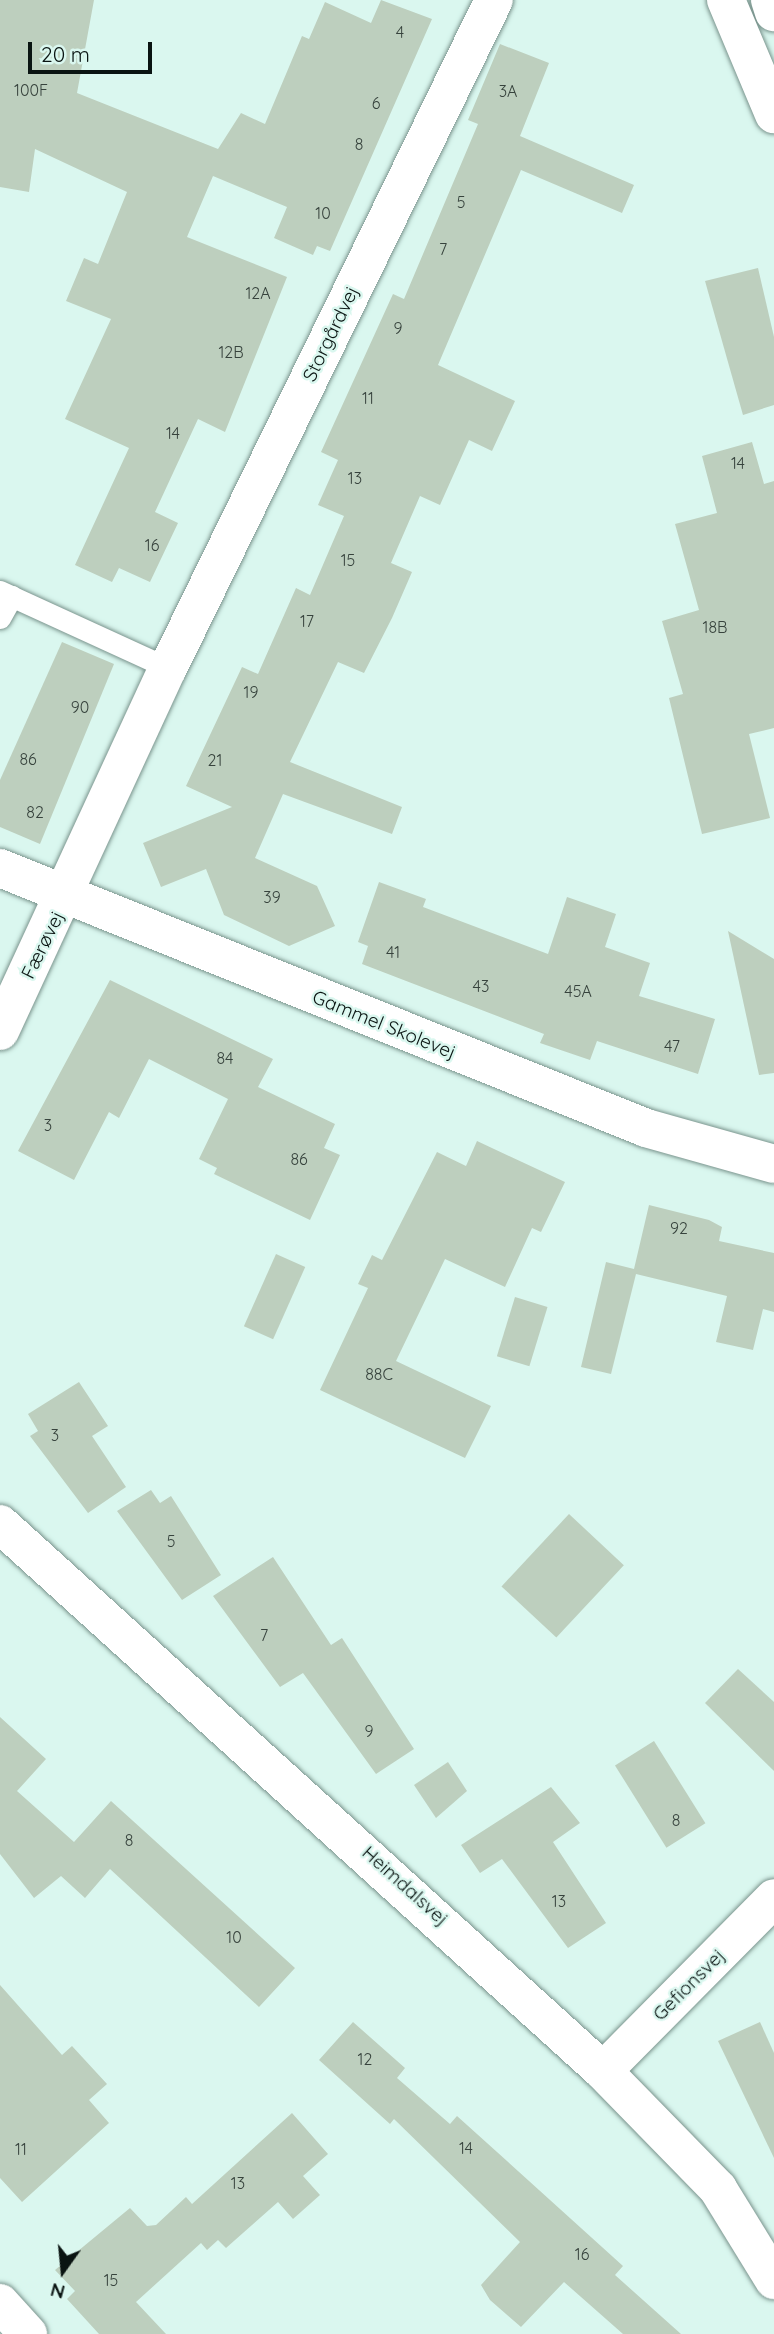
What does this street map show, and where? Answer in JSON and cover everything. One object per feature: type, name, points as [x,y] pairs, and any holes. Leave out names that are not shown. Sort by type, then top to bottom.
[{"type":"street","name":"Storgårdvej","points":[[66,896],[168,668],[494,0]]},
{"type":"street","points":[[726,0],[774,114]]},
{"type":"street","points":[[770,0],[774,12]]},
{"type":"street","name":"Gammel Skolevej","points":[[0,868],[646,1128],[774,1164]]},
{"type":"street","name":"Færøvej","points":[[0,1031],[66,896]]},
{"type":"street","name":"Heimdalsvej","points":[[0,1524],[603,2071],[718,2189],[774,2280]]},
{"type":"street","name":"Gefionsvej","points":[[603,2071],[774,1898]]},
{"type":"street","points":[[0,2303],[28,2334]]},
{"type":"lane","points":[[0,618],[6,593],[168,668]]},
{"type":"building","points":[[0,0],[94,0],[77,93],[218,149],[241,113],[265,124],[302,36],[309,39],[325,2],[371,23],[381,0],[432,19],[330,251],[317,246],[313,255],[274,238],[287,207],[213,176],[187,237],[287,277],[225,432],[198,419],[155,512],[178,523],[150,582],[119,568],[112,582],[75,565],[129,448],[65,419],[111,319],[66,301],[84,258],[98,264],[127,192],[35,149],[29,192],[0,187]]},
{"type":"building","points":[[500,44],[549,63],[520,136],[634,185],[622,213],[521,170],[438,365],[515,401],[492,451],[469,440],[440,505],[420,496],[391,563],[412,572],[392,618],[364,673],[338,662],[290,762],[402,807],[392,834],[283,794],[255,858],[317,886],[335,926],[289,946],[224,915],[206,869],[161,887],[143,843],[232,807],[186,786],[242,667],[258,674],[296,588],[310,595],[344,516],[318,505],[338,460],[321,452],[393,294],[404,299],[478,124],[468,120]]},
{"type":"building","points":[[758,268],[774,337],[774,405],[743,415],[705,281]]},
{"type":"building","points":[[752,442],[764,484],[774,481],[774,728],[749,734],[770,818],[702,834],[669,698],[683,694],[662,621],[699,610],[675,524],[717,513],[702,456]]},
{"type":"building","points":[[62,642],[114,664],[40,844],[0,827],[0,780]]},
{"type":"building","points":[[379,882],[426,899],[423,907],[548,954],[567,897],[616,914],[605,947],[650,963],[639,996],[715,1019],[698,1074],[597,1041],[590,1060],[540,1043],[544,1034],[362,964],[368,946],[358,942]]},
{"type":"building","points":[[728,931],[774,959],[774,1073],[759,1075]]},
{"type":"building","points":[[110,980],[273,1059],[258,1087],[335,1124],[324,1148],[340,1155],[310,1220],[214,1174],[217,1168],[199,1159],[228,1099],[149,1059],[119,1118],[109,1112],[74,1180],[18,1151]]},
{"type":"building","points":[[477,1141],[565,1182],[541,1232],[532,1228],[505,1287],[445,1259],[396,1361],[491,1406],[465,1458],[320,1390],[368,1288],[358,1284],[372,1255],[382,1260],[437,1152],[466,1166]]},
{"type":"building","points":[[649,1205],[709,1220],[722,1227],[719,1241],[774,1253],[774,1312],[763,1309],[753,1350],[716,1342],[727,1296],[636,1274],[611,1374],[581,1367],[606,1262],[634,1269]]},
{"type":"building","points":[[276,1254],[305,1267],[273,1339],[244,1326]]},
{"type":"building","points":[[515,1297],[548,1307],[529,1366],[497,1356]]},
{"type":"building","points":[[79,1382],[108,1426],[92,1436],[126,1487],[88,1513],[30,1436],[38,1431],[28,1414]]},
{"type":"building","points":[[151,1490],[160,1503],[171,1496],[221,1575],[182,1600],[117,1511]]},
{"type":"building","points":[[569,1514],[624,1565],[556,1638],[501,1586]]},
{"type":"building","points":[[273,1557],[331,1645],[342,1638],[414,1749],[376,1774],[303,1673],[280,1687],[213,1596]]},
{"type":"building","points":[[738,1669],[774,1702],[774,1771],[705,1703]]},
{"type":"building","points":[[0,1717],[46,1759],[17,1791],[74,1842],[111,1801],[295,1968],[259,2007],[110,1869],[85,1898],[61,1876],[34,1898],[0,1854]]},
{"type":"building","points":[[654,1741],[705,1823],[666,1848],[615,1765]]},
{"type":"building","points":[[448,1762],[467,1791],[436,1818],[414,1785]]},
{"type":"building","points":[[551,1787],[580,1823],[553,1842],[606,1923],[568,1948],[502,1859],[480,1873],[461,1845]]},
{"type":"building","points":[[0,1985],[62,2055],[72,2046],[107,2084],[89,2100],[109,2123],[22,2202],[0,2178]]},
{"type":"building","points":[[353,2022],[405,2068],[397,2078],[450,2124],[457,2116],[507,2161],[623,2266],[615,2275],[681,2334],[623,2334],[564,2282],[521,2327],[490,2300],[481,2285],[520,2242],[394,2119],[390,2124],[319,2060]]},
{"type":"building","points":[[760,2022],[774,2053],[774,2158],[718,2041]]},
{"type":"building","points":[[292,2113],[328,2154],[303,2176],[320,2195],[293,2219],[278,2202],[226,2248],[218,2240],[207,2250],[201,2243],[136,2302],[166,2334],[99,2334],[67,2299],[75,2291],[55,2270],[130,2208],[147,2226],[156,2225],[186,2197],[192,2204]]}]
